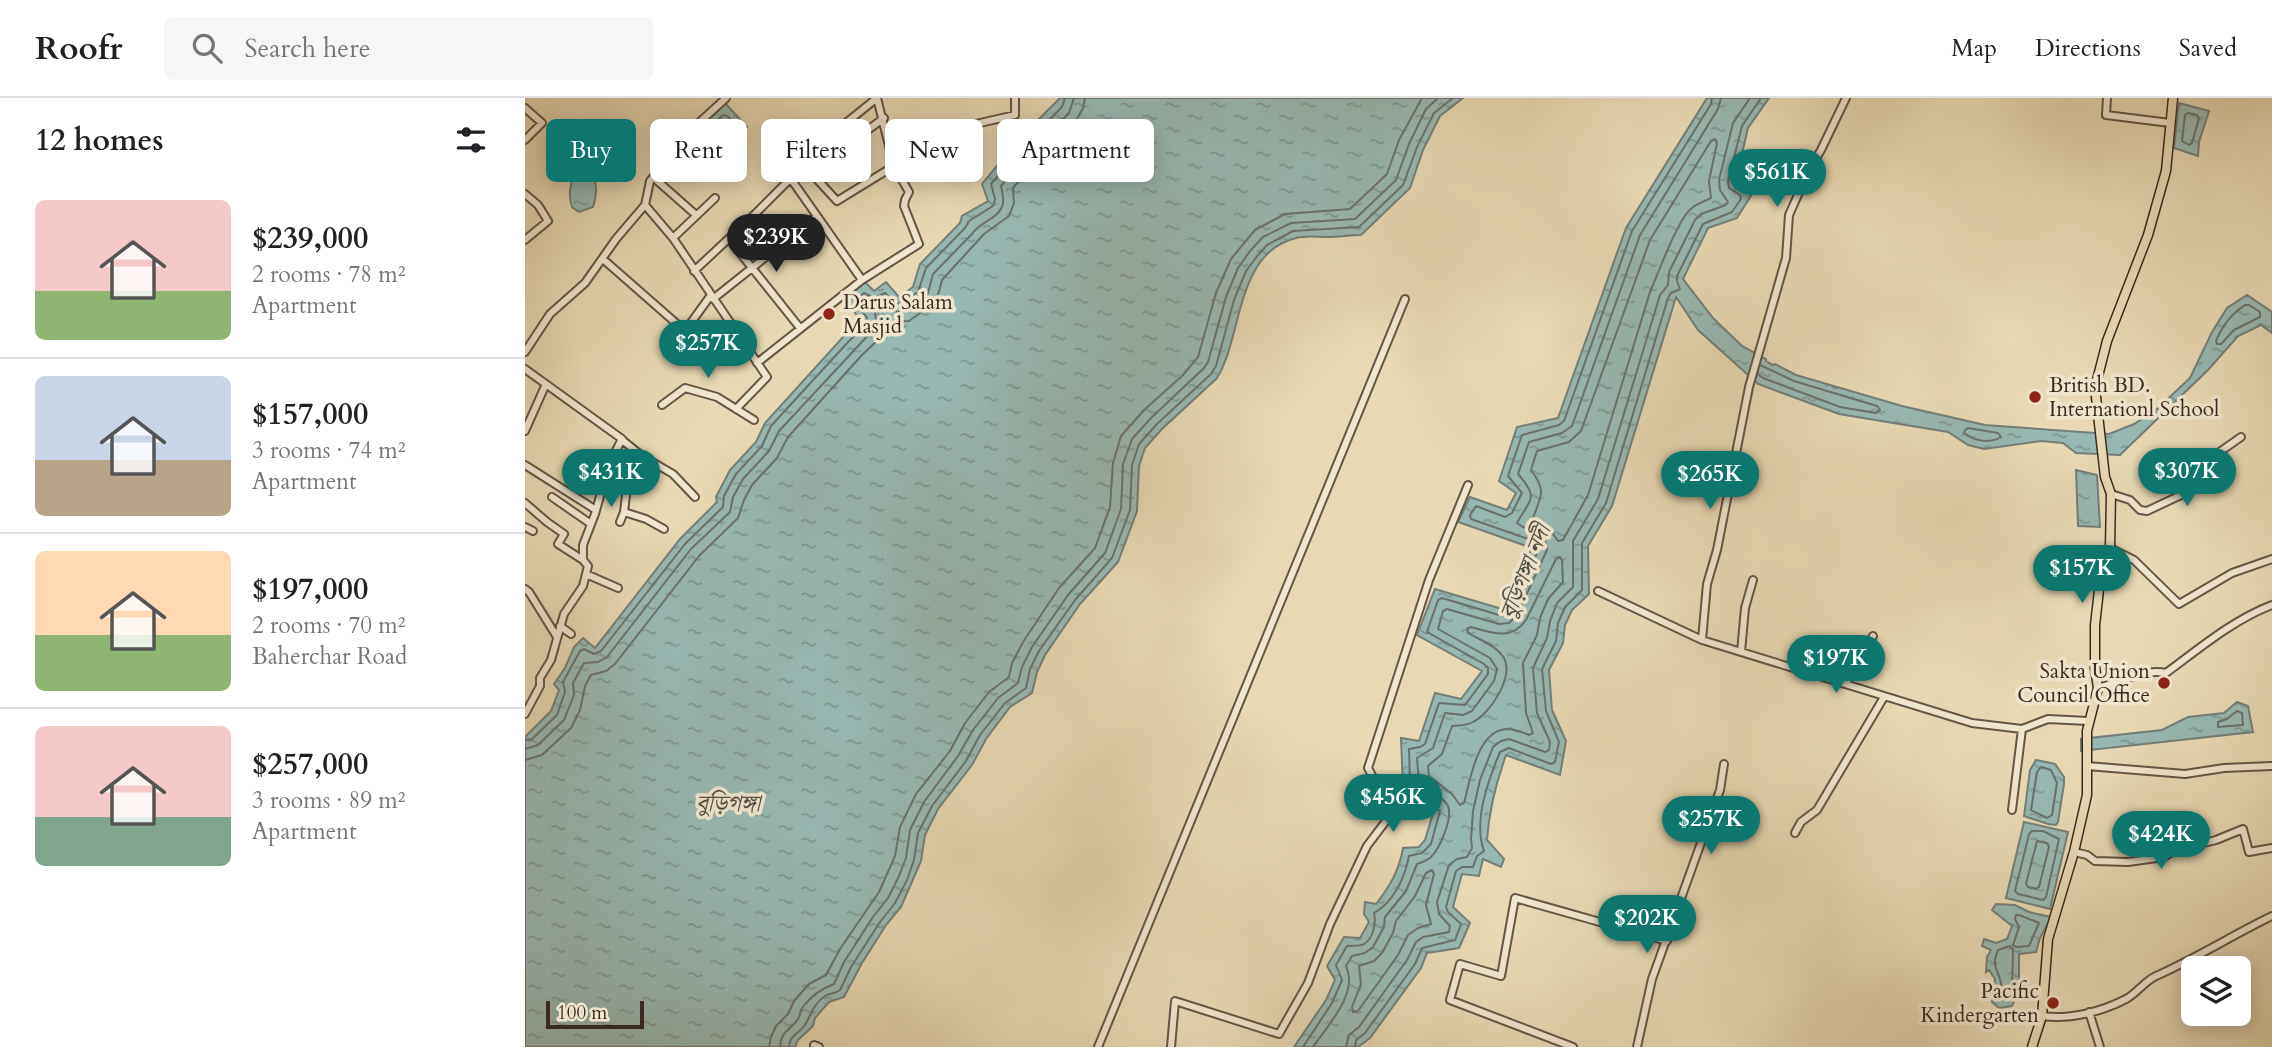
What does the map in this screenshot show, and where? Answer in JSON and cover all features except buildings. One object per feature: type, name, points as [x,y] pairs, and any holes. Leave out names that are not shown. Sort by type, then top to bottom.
[{"type":"main road","points":[[2032,1047],[2042,1016],[2048,939],[2074,852],[2087,794],[2087,726],[2098,688],[2095,625],[2099,590],[2110,548],[2111,494],[2105,477],[2095,388],[2106,341],[2148,235],[2166,171],[2173,98]]},
{"type":"street","points":[[703,119],[726,98]]},
{"type":"street","points":[[851,119],[877,98],[885,122]]},
{"type":"street","points":[[983,122],[1015,115],[1015,98]]},
{"type":"street","points":[[1702,640],[1707,584],[1717,550],[1749,387],[1786,258],[1789,215],[1846,98]]},
{"type":"street","points":[[2108,98],[2106,115],[2170,122]]},
{"type":"street","points":[[525,108],[541,124],[525,140]]},
{"type":"street","points":[[871,128],[884,118]]},
{"type":"street","points":[[820,182],[837,201],[885,175]]},
{"type":"street","points":[[525,352],[549,314],[586,284],[616,239],[645,205],[650,181]]},
{"type":"street","points":[[659,182],[696,215]]},
{"type":"street","points":[[694,271],[787,182]]},
{"type":"street","points":[[792,182],[862,280]]},
{"type":"street","points":[[757,363],[862,280],[919,244],[904,206],[909,192],[903,182]]},
{"type":"street","points":[[525,194],[538,205],[548,221],[525,240]]},
{"type":"street","points":[[673,238],[715,198]]},
{"type":"street","points":[[645,205],[673,238],[767,377],[736,409]]},
{"type":"street","points":[[604,260],[685,331],[712,297],[817,216]]},
{"type":"street","points":[[729,239],[800,328]]},
{"type":"street","points":[[1098,1047],[1405,299]]},
{"type":"street","points":[[525,369],[642,456],[673,474],[695,496]]},
{"type":"street","points":[[525,431],[545,386]]},
{"type":"street","points":[[662,405],[685,388],[717,397],[754,420]]},
{"type":"street","points":[[2111,494],[2130,500],[2140,510],[2147,511],[2164,505],[2181,495],[2189,483],[2191,472],[2241,437]]},
{"type":"street","points":[[583,560],[583,545],[609,464],[622,439]]},
{"type":"street","points":[[620,522],[626,495],[642,456]]},
{"type":"street","points":[[525,465],[596,510]]},
{"type":"street","points":[[1171,1047],[1175,1001],[1279,1034],[1308,984],[1330,924],[1367,846],[1392,813],[1367,768],[1429,580],[1468,485]]},
{"type":"street","points":[[552,497],[591,524]]},
{"type":"street","points":[[525,503],[564,534],[558,544],[588,566],[583,586],[564,614],[551,660],[525,714]]},
{"type":"street","points":[[624,512],[646,519],[664,529]]},
{"type":"street","points":[[525,527],[533,531]]},
{"type":"street","points":[[2110,548],[2134,560],[2179,604],[2232,573],[2272,559]]},
{"type":"street","points":[[586,575],[618,589]]},
{"type":"street","points":[[1741,652],[1745,608],[1753,580]]},
{"type":"street","points":[[525,589],[557,637]]},
{"type":"street","points":[[1598,591],[1702,640],[1972,723],[2022,729],[2048,719],[2087,726]]},
{"type":"street","points":[[2098,688],[2152,670],[2166,673],[2217,635],[2251,613],[2272,604]]},
{"type":"street","points":[[561,626],[571,634]]},
{"type":"street","points":[[1846,684],[1873,636]]},
{"type":"street","points":[[1794,834],[1801,822],[1817,810],[1884,697]]},
{"type":"street","points":[[525,698],[532,703]]},
{"type":"street","points":[[2012,810],[2022,729]]},
{"type":"street","points":[[1637,1047],[1652,979],[1720,790],[1724,764]]},
{"type":"street","points":[[2087,764],[2185,774],[2224,768],[2272,766]]},
{"type":"street","points":[[2074,852],[2087,855],[2095,861],[2129,862],[2164,857],[2175,850],[2243,829],[2249,852],[2272,848]]},
{"type":"street","points":[[1573,1047],[1450,1000],[1460,964],[1501,976],[1515,898],[1667,941]]},
{"type":"street","points":[[2042,1016],[2062,1019],[2126,998],[2153,977],[2171,971],[2272,916]]},
{"type":"street","points":[[2089,1012],[2100,1047]]},
{"type":"water","name":"বুড়িগঙ্গা","points":[[1060,98],[1463,98],[1440,116],[1423,150],[1410,188],[1361,235],[1296,238],[1276,247],[1262,260],[1243,298],[1232,341],[1217,378],[1145,448],[1139,466],[1137,511],[1118,562],[1080,604],[1045,655],[1032,693],[1010,707],[986,739],[972,765],[938,809],[925,835],[921,861],[901,907],[886,925],[844,997],[829,1002],[795,1047],[525,1047],[525,737],[551,711],[559,690],[554,684],[574,647],[583,638],[595,648],[680,539],[717,502],[716,497],[730,470],[756,442],[765,423],[861,321],[845,299],[865,282],[874,291],[886,282],[899,297],[913,287],[920,264],[960,223],[962,216],[988,201],[982,184],[997,166],[997,182],[1154,182],[1154,119],[1039,119]]},
{"type":"water","name":"বুড়িগঙ্গা নদী","points":[[1707,98],[1769,98],[1748,128],[1735,184],[1752,194],[1737,218],[1708,228],[1683,279],[1713,318],[1742,346],[1796,375],[1902,406],[1985,425],[2109,434],[2134,424],[2156,410],[2190,378],[2227,308],[2247,295],[2272,312],[2272,333],[2261,325],[2238,336],[2208,370],[2120,455],[2076,453],[2063,443],[2041,441],[1984,449],[1968,445],[1948,432],[1839,414],[1758,384],[1698,330],[1676,297],[1612,506],[1588,546],[1589,594],[1572,610],[1565,625],[1563,643],[1549,670],[1552,710],[1566,741],[1560,775],[1506,755],[1493,797],[1487,840],[1504,859],[1501,867],[1483,859],[1479,876],[1462,874],[1453,907],[1470,923],[1459,948],[1427,953],[1421,968],[1370,1038],[1358,1047],[1294,1047],[1326,1000],[1335,980],[1327,966],[1344,937],[1360,938],[1369,922],[1364,914],[1365,902],[1376,904],[1381,897],[1396,871],[1403,848],[1419,847],[1425,840],[1433,813],[1403,789],[1401,738],[1419,741],[1435,693],[1461,699],[1482,671],[1417,635],[1435,589],[1502,609],[1532,548],[1458,522],[1470,497],[1507,510],[1516,493],[1499,481],[1517,427],[1558,418],[1626,228]]},
{"type":"water","points":[[725,103],[740,119],[708,119]]},
{"type":"water","points":[[2179,103],[2209,111],[2199,142],[2198,156],[2174,148]]},
{"type":"water","points":[[572,182],[595,182],[593,207],[579,212],[572,207]]},
{"type":"water","points":[[2076,470],[2097,475],[2100,527],[2078,526]]},
{"type":"water","points":[[2237,702],[2248,706],[2253,732],[2081,751],[2081,739],[2162,730],[2188,717],[2224,713]]},
{"type":"water","points":[[2036,760],[2055,764],[2064,777],[2056,825],[2024,816],[2030,770]]},
{"type":"water","points":[[2024,822],[2068,832],[2050,909],[2006,898]]},
{"type":"water","points":[[1996,904],[2015,905],[2029,912],[2051,917],[2036,952],[2019,954],[2019,989],[2012,1006],[1999,1008],[1992,1002],[1995,979],[1989,970],[1986,972],[1987,957],[1991,950],[1982,946],[1984,939],[1996,943],[2007,939],[2012,926],[1992,910]]},
{"type":"place","name":"Darus Salam Masjid","points":[[829,314]]},
{"type":"place","name":"British BD. Internationl School","points":[[2035,397]]},
{"type":"place","name":"Sakta Union Council Office","points":[[2164,683]]},
{"type":"place","name":"Pacific Kindergarten","points":[[2053,1003]]}]
